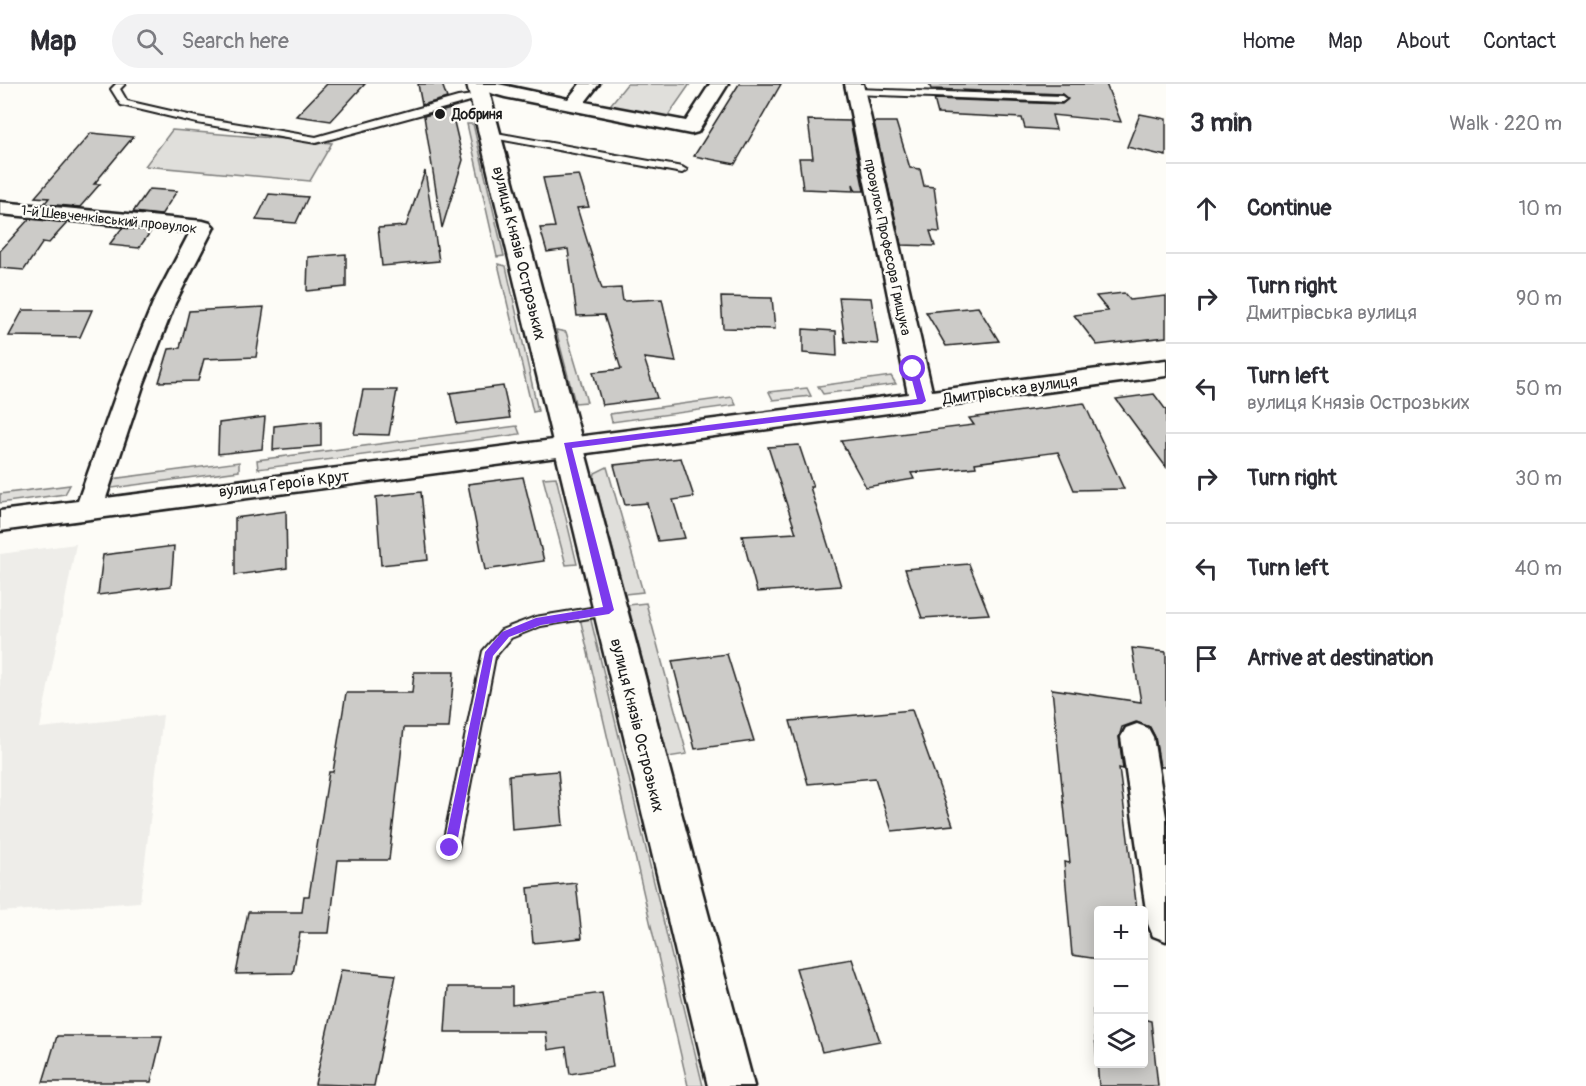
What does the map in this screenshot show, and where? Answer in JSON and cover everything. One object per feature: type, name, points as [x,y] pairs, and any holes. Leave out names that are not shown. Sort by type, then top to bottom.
[{"type":"street","points":[[573,105],[590,84]]},
{"type":"street","points":[[479,88],[691,128],[718,84]]},
{"type":"street","name":"вулиця Князів Острозьких","points":[[479,88],[567,445],[731,1086]]},
{"type":"street","name":"провулок Професора Грищука","points":[[855,88],[922,401]]},
{"type":"street","name":"1-й Шевченківський провулок","points":[[0,208],[203,227],[164,303],[132,383],[89,508]]},
{"type":"street","name":"Дмитрівська вулиця","points":[[567,445],[1166,368]]},
{"type":"street","name":"вулиця Героїв Крут","points":[[0,521],[567,445]]},
{"type":"street","points":[[1137,737],[1166,924]]},
{"type":"lane","points":[[121,84],[115,89],[124,103],[197,120],[316,140],[458,100],[479,88]]},
{"type":"lane","name":"провулок Професора Грищука","points":[[855,88],[1062,99]]},
{"type":"lane","points":[[491,135],[682,170]]},
{"type":"lane","points":[[450,848],[488,655],[506,634],[540,621],[609,610]]},
{"type":"shaded area","points":[[627,84],[690,84],[665,120],[607,109]]},
{"type":"shaded area","points":[[467,124],[473,124],[504,256],[497,257]]},
{"type":"shaded area","points":[[172,130],[332,143],[310,181],[145,166]]},
{"type":"shaded area","points":[[498,264],[506,266],[538,411],[533,412]]},
{"type":"shaded area","points":[[556,330],[566,332],[587,402],[575,403]]},
{"type":"shaded area","points":[[891,376],[896,384],[823,394],[818,386]]},
{"type":"shaded area","points":[[807,388],[811,396],[773,400],[769,392]]},
{"type":"shaded area","points":[[732,397],[736,405],[612,422],[610,414]]},
{"type":"shaded area","points":[[517,426],[520,434],[258,469],[257,460]]},
{"type":"shaded area","points":[[239,462],[239,471],[105,489],[104,480]]},
{"type":"shaded area","points":[[607,467],[643,592],[625,594],[594,479],[595,473]]},
{"type":"shaded area","points":[[556,477],[577,564],[566,565],[543,478]]},
{"type":"shaded area","points":[[70,485],[65,494],[0,503],[0,494]]},
{"type":"shaded area","points":[[76,544],[40,728],[163,715],[140,902],[0,912],[0,554]]},
{"type":"shaded area","points":[[646,603],[687,754],[668,757],[628,605]]},
{"type":"shaded area","points":[[590,616],[703,1086],[688,1086],[580,618]]},
{"type":"building","points":[[327,84],[365,84],[331,121],[296,116]]},
{"type":"building","points":[[418,84],[442,84],[447,98],[422,105]]},
{"type":"building","points":[[739,84],[781,84],[735,164],[694,156]]},
{"type":"building","points":[[929,84],[1106,84],[1121,122],[1052,115],[1056,130],[1025,128],[1022,118],[938,114],[934,99],[1062,104],[1068,99],[1062,94],[931,89]]},
{"type":"building","points":[[451,109],[463,160],[442,228],[424,116]]},
{"type":"building","points":[[1140,114],[1166,119],[1166,156],[1127,147]]},
{"type":"building","points":[[808,120],[850,121],[864,191],[856,191],[853,184],[854,191],[803,189],[799,158],[813,158]]},
{"type":"building","points":[[874,122],[896,122],[910,168],[920,169],[924,186],[934,187],[940,232],[930,231],[935,246],[901,245]]},
{"type":"building","points":[[91,133],[133,137],[94,184],[100,184],[80,207],[44,204],[49,198],[35,197]]},
{"type":"building","points":[[425,171],[439,261],[382,266],[378,228],[406,226]]},
{"type":"building","points":[[579,175],[589,207],[577,208],[602,289],[621,288],[623,301],[662,299],[676,362],[644,358],[657,398],[602,405],[593,372],[621,369],[604,315],[577,316],[568,249],[547,252],[540,228],[555,227],[543,178]]},
{"type":"building","points":[[149,189],[177,191],[161,215],[133,212]]},
{"type":"building","points":[[269,194],[308,197],[296,223],[256,220]]},
{"type":"building","points":[[29,219],[67,223],[49,243],[43,242],[24,270],[0,268],[0,251]]},
{"type":"building","points":[[122,228],[151,231],[139,248],[109,245]]},
{"type":"building","points":[[346,254],[346,287],[307,291],[308,257]]},
{"type":"building","points":[[1124,293],[1130,300],[1166,296],[1166,337],[1097,345],[1074,315],[1108,311],[1096,296]]},
{"type":"building","points":[[721,297],[772,298],[775,329],[723,328]]},
{"type":"building","points":[[839,297],[871,298],[878,344],[845,342]]},
{"type":"building","points":[[264,307],[256,357],[204,359],[198,381],[159,382],[169,349],[180,348],[189,311]]},
{"type":"building","points":[[978,307],[999,341],[946,346],[926,312]]},
{"type":"building","points":[[23,310],[92,310],[80,337],[9,336]]},
{"type":"building","points":[[803,329],[836,331],[837,356],[803,353]]},
{"type":"building","points":[[503,386],[510,418],[457,424],[450,393]]},
{"type":"building","points":[[363,390],[397,390],[389,435],[354,434]]},
{"type":"building","points":[[1154,394],[1166,410],[1166,467],[1116,399]]},
{"type":"building","points":[[1084,403],[1124,489],[1074,490],[1058,452],[975,463],[976,467],[911,473],[914,479],[866,487],[841,441],[974,425],[969,418]]},
{"type":"building","points":[[265,417],[262,449],[218,454],[219,423]]},
{"type":"building","points":[[321,421],[321,446],[273,450],[274,426]]},
{"type":"building","points":[[799,445],[841,586],[757,592],[742,536],[796,533],[768,447]]},
{"type":"building","points":[[681,458],[694,497],[673,500],[685,538],[658,541],[647,503],[625,505],[614,465]]},
{"type":"building","points":[[523,477],[544,561],[485,570],[468,484]]},
{"type":"building","points":[[421,492],[428,560],[381,565],[376,497]]},
{"type":"building","points":[[286,511],[287,568],[235,575],[235,518]]},
{"type":"building","points":[[174,546],[171,586],[98,595],[103,555]]},
{"type":"building","points":[[969,564],[989,614],[922,618],[905,569]]},
{"type":"building","points":[[1132,648],[1166,652],[1166,767],[1160,767],[1155,737],[1150,727],[1136,722],[1122,727],[1119,737],[1123,769],[1119,768],[1136,906],[1094,906],[1094,958],[1072,955],[1064,862],[1070,863],[1052,689],[1141,702]]},
{"type":"building","points":[[727,654],[754,741],[695,749],[672,661]]},
{"type":"building","points":[[414,672],[454,672],[449,728],[404,728],[389,860],[338,860],[329,933],[300,933],[293,973],[236,974],[248,912],[302,912],[304,896],[309,896],[329,772],[333,772],[346,693],[412,693]]},
{"type":"building","points":[[912,710],[953,825],[892,831],[875,778],[808,784],[790,721]]},
{"type":"building","points":[[558,771],[563,825],[512,830],[509,775]]},
{"type":"building","points":[[576,883],[582,938],[533,943],[528,888]]},
{"type":"building","points":[[852,959],[880,1041],[822,1052],[796,968]]},
{"type":"building","points":[[341,970],[396,975],[374,1086],[315,1084]]},
{"type":"building","points":[[448,987],[512,987],[512,1005],[602,993],[613,1067],[570,1074],[566,1047],[548,1050],[546,1032],[445,1032]]},
{"type":"building","points":[[1148,1020],[1151,1021],[1158,1086],[1099,1086],[1098,1068],[1148,1068]]},
{"type":"building","points":[[57,1036],[162,1036],[151,1082],[43,1082]]},
{"type":"place","name":"Добриня","points":[[440,114]]},
{"type":"route","points":[[450,848],[488,655],[506,634],[540,621],[571,614],[609,610],[567,445],[922,401],[913,369]]}]
